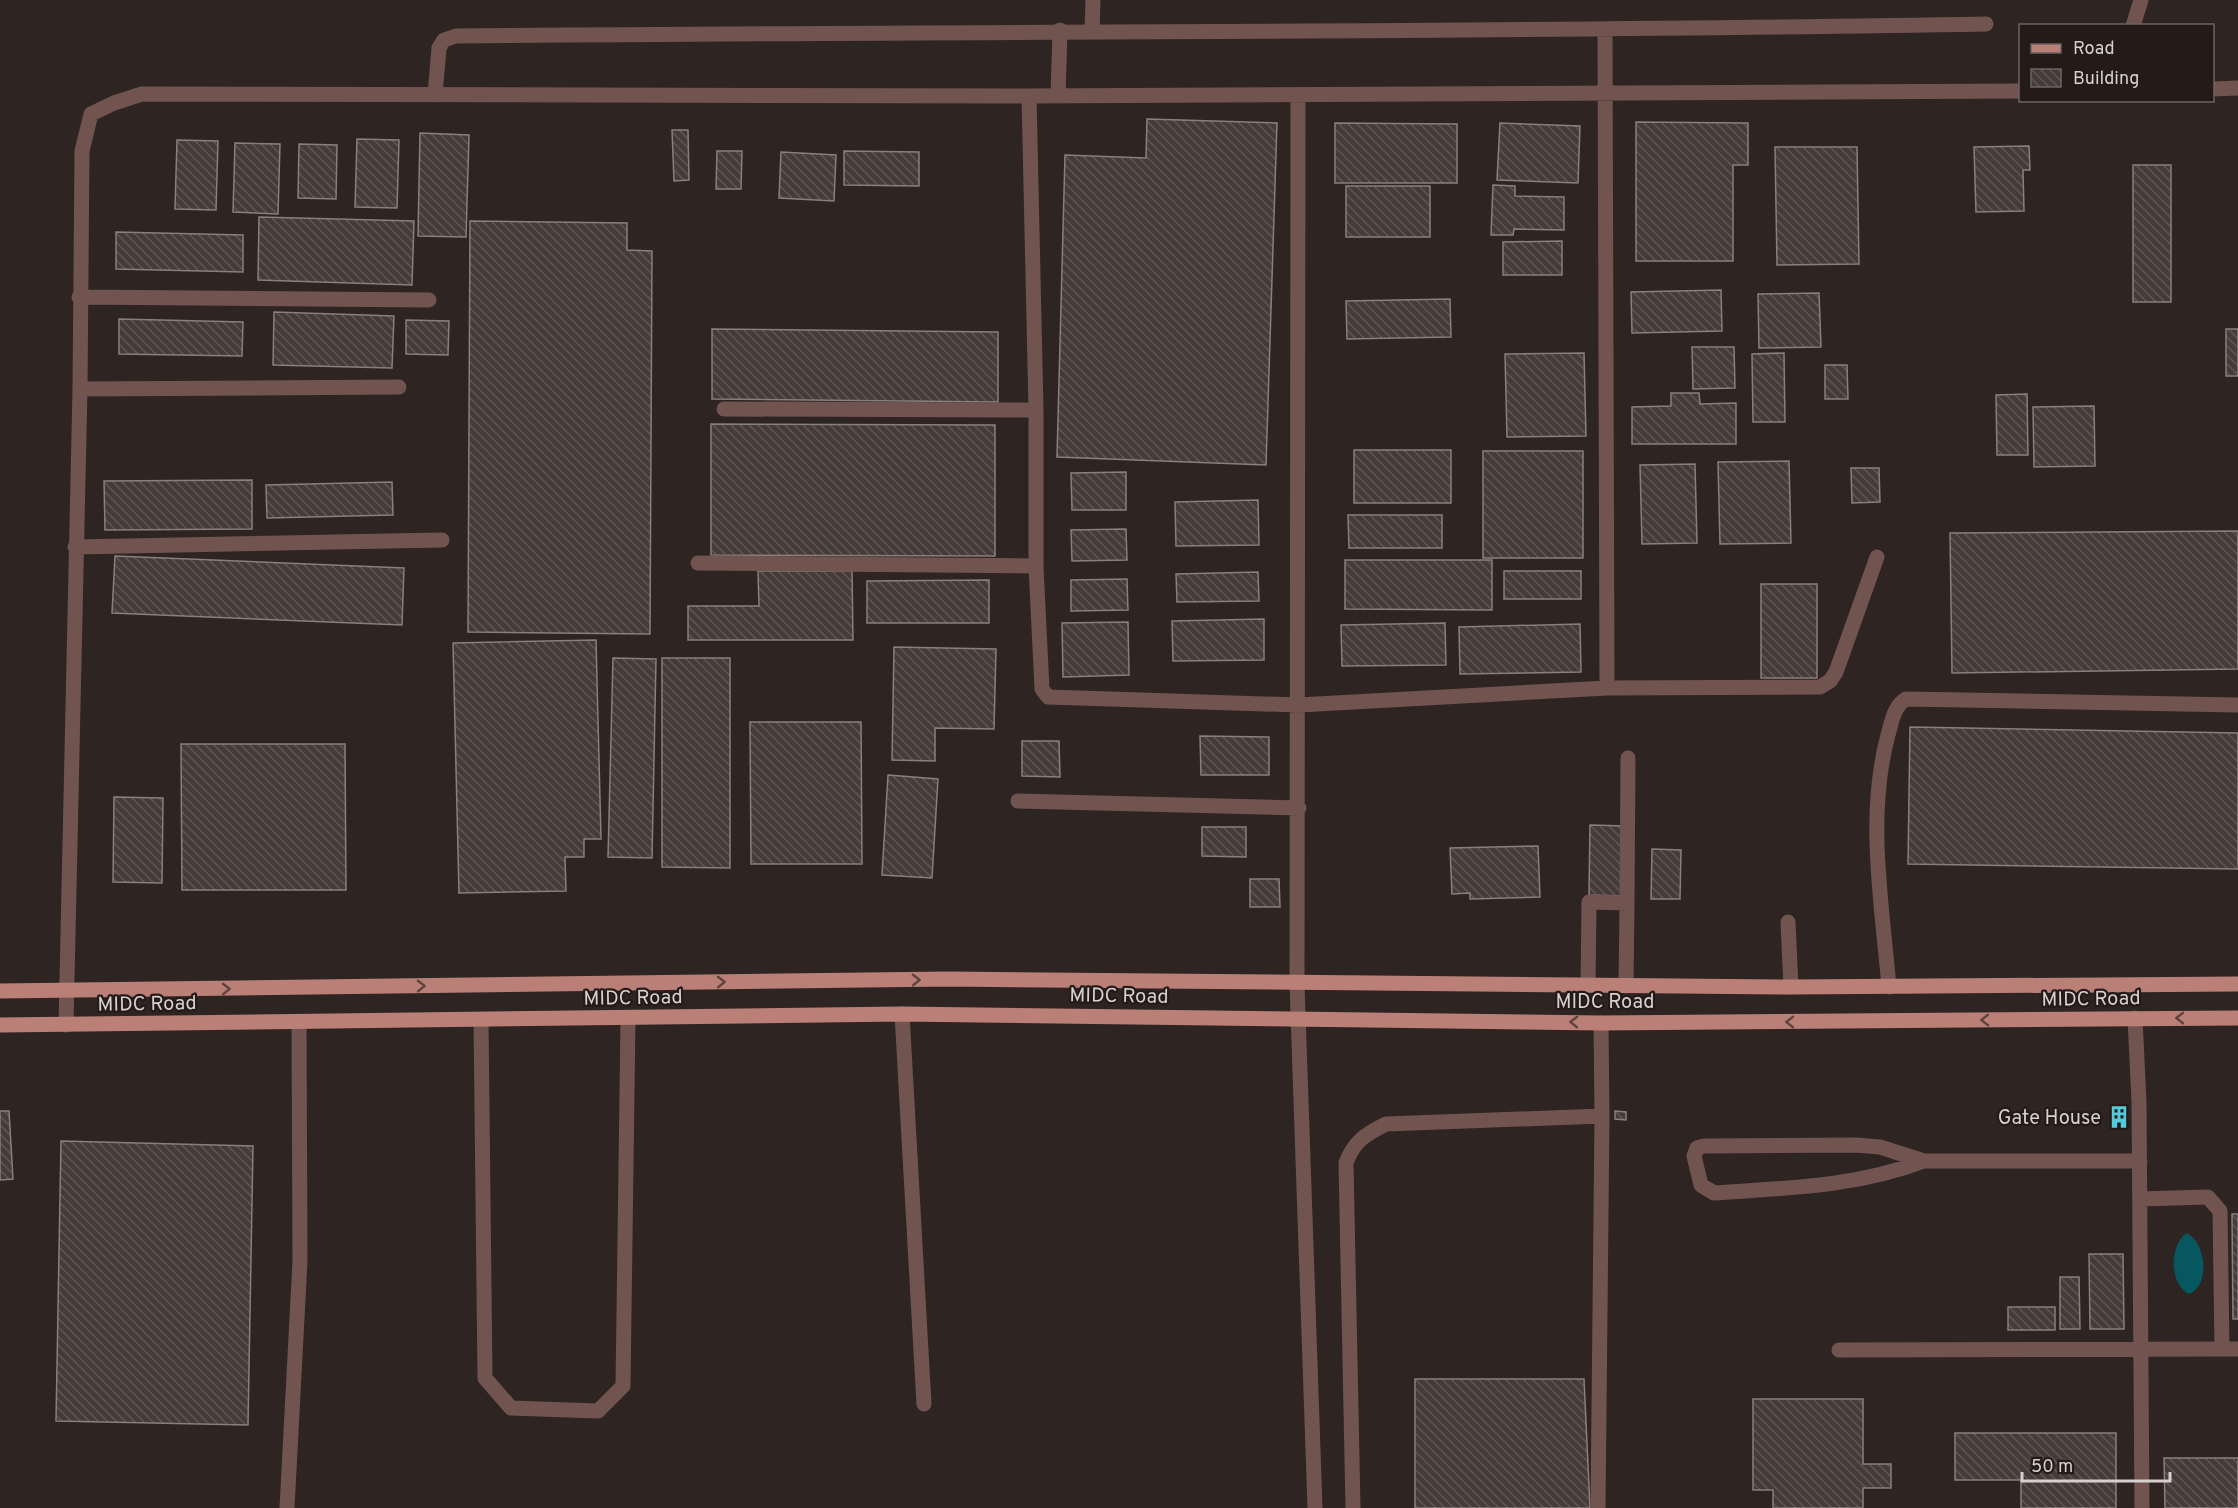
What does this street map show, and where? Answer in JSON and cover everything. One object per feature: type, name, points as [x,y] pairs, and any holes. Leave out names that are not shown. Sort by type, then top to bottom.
[{"type":"main road","name":"MIDC Road","points":[[0,991],[948,979],[1791,987],[2238,984]]},
{"type":"main road","name":"MIDC Road","points":[[0,1025],[902,1014],[1601,1023],[2238,1018]]},
{"type":"street","points":[[1092,31],[1093,0]]},
{"type":"street","points":[[2134,24],[2141,0]]},
{"type":"street","points":[[435,95],[439,48],[444,40],[456,36],[1059,30],[1605,30],[1986,24]]},
{"type":"street","points":[[1058,94],[1059,30]]},
{"type":"street","points":[[1605,30],[1607,688]]},
{"type":"street","points":[[2214,89],[2238,88]]},
{"type":"street","points":[[66,1025],[80,389],[82,151],[91,114],[114,103],[142,94],[1029,96],[1058,94],[2019,91]]},
{"type":"street","points":[[1298,95],[1299,808],[1297,984],[1315,1508]]},
{"type":"street","points":[[1029,96],[1036,410],[1036,566],[1042,689],[1048,697],[1299,705],[1607,688],[1820,687],[1830,681],[1836,672],[1877,557]]},
{"type":"street","points":[[79,297],[429,300]]},
{"type":"street","points":[[80,389],[399,387]]},
{"type":"street","points":[[724,409],[1036,410]]},
{"type":"street","points":[[75,548],[442,540]]},
{"type":"street","points":[[698,563],[1036,566]]},
{"type":"street","points":[[1889,987],[1875,809],[1879,766],[1894,713],[1900,702],[1906,699],[2238,705]]},
{"type":"street","points":[[1626,986],[1628,759]]},
{"type":"street","points":[[1018,801],[1299,808]]},
{"type":"street","points":[[1588,986],[1589,902],[1627,903]]},
{"type":"street","points":[[1788,922],[1791,987]]},
{"type":"street","points":[[902,1014],[924,1404]]},
{"type":"street","points":[[481,1020],[485,1378],[511,1408],[598,1411],[622,1386],[628,1018]]},
{"type":"street","points":[[2134,1018],[2140,1161],[2142,1508]]},
{"type":"street","points":[[287,1508],[300,1262],[299,1022]]},
{"type":"street","points":[[1598,1508],[1601,1023]]},
{"type":"street","points":[[1353,1508],[1346,1162],[1353,1146],[1365,1135],[1386,1124],[1602,1116]]},
{"type":"street","points":[[1924,1161],[1889,1174],[1866,1179],[1714,1193],[1701,1185],[1694,1156],[1697,1148],[1704,1146],[1856,1144],[1880,1147],[1924,1161],[2140,1161]]},
{"type":"street","points":[[2140,1199],[2208,1197],[2220,1211],[2222,1349]]},
{"type":"street","points":[[1839,1350],[2238,1349]]},
{"type":"water","points":[[2186,1233],[2198,1245],[2203,1264],[2201,1282],[2189,1294],[2178,1282],[2174,1265],[2176,1247]]},
{"type":"building","points":[[1147,119],[1277,123],[1266,465],[1057,457],[1065,155],[1146,158]]},
{"type":"building","points":[[1636,122],[1748,123],[1748,165],[1733,165],[1733,261],[1636,261]]},
{"type":"building","points":[[1335,123],[1457,124],[1457,183],[1335,183]]},
{"type":"building","points":[[1500,123],[1580,126],[1578,183],[1497,180]]},
{"type":"building","points":[[672,130],[688,130],[689,180],[674,181]]},
{"type":"building","points":[[420,133],[469,135],[466,237],[418,236]]},
{"type":"building","points":[[357,139],[399,140],[397,208],[355,207]]},
{"type":"building","points":[[177,140],[218,141],[216,210],[175,209]]},
{"type":"building","points":[[235,143],[280,144],[278,214],[233,212]]},
{"type":"building","points":[[299,144],[337,145],[336,199],[298,198]]},
{"type":"building","points":[[2029,146],[2030,170],[2023,170],[2024,211],[1976,212],[1974,147]]},
{"type":"building","points":[[1775,147],[1857,147],[1859,264],[1777,265]]},
{"type":"building","points":[[717,151],[742,151],[741,189],[716,189]]},
{"type":"building","points":[[844,151],[919,152],[919,186],[844,185]]},
{"type":"building","points":[[781,152],[836,155],[834,201],[779,198]]},
{"type":"building","points":[[2133,165],[2171,165],[2171,302],[2133,302]]},
{"type":"building","points":[[1493,185],[1515,186],[1515,196],[1564,197],[1564,230],[1514,229],[1513,235],[1491,235]]},
{"type":"building","points":[[1346,186],[1430,186],[1430,237],[1346,237]]},
{"type":"building","points":[[259,217],[414,221],[412,285],[258,280]]},
{"type":"building","points":[[470,221],[627,223],[627,250],[652,251],[650,634],[468,632]]},
{"type":"building","points":[[116,232],[243,235],[243,272],[116,269]]},
{"type":"building","points":[[1562,241],[1562,275],[1503,275],[1503,242]]},
{"type":"building","points":[[1721,290],[1722,331],[1632,333],[1631,292]]},
{"type":"building","points":[[1819,293],[1821,347],[1759,348],[1758,294]]},
{"type":"building","points":[[1450,299],[1451,337],[1347,339],[1346,301]]},
{"type":"building","points":[[274,312],[394,316],[392,368],[273,365]]},
{"type":"building","points":[[119,319],[243,322],[242,356],[119,354]]},
{"type":"building","points":[[406,320],[449,321],[448,355],[406,354]]},
{"type":"building","points":[[712,329],[998,332],[998,402],[712,399]]},
{"type":"building","points":[[2226,329],[2238,329],[2238,376],[2226,376]]},
{"type":"building","points":[[1692,347],[1734,347],[1735,388],[1693,389]]},
{"type":"building","points":[[1584,353],[1586,436],[1507,437],[1505,354]]},
{"type":"building","points":[[1784,353],[1785,422],[1753,422],[1752,354]]},
{"type":"building","points":[[1825,365],[1847,365],[1848,399],[1825,399]]},
{"type":"building","points":[[1671,393],[1699,393],[1700,404],[1736,403],[1736,444],[1632,444],[1632,407],[1671,406]]},
{"type":"building","points":[[2027,394],[2028,455],[1997,455],[1996,395]]},
{"type":"building","points":[[2094,406],[2095,466],[2034,467],[2033,407]]},
{"type":"building","points":[[711,424],[995,425],[995,556],[711,555]]},
{"type":"building","points":[[1354,450],[1451,450],[1451,503],[1354,503]]},
{"type":"building","points":[[1483,451],[1583,451],[1583,558],[1483,558]]},
{"type":"building","points":[[1789,461],[1791,543],[1720,544],[1718,462]]},
{"type":"building","points":[[1695,464],[1697,543],[1642,544],[1640,465]]},
{"type":"building","points":[[1851,468],[1879,468],[1880,502],[1852,503]]},
{"type":"building","points":[[1126,472],[1126,510],[1072,510],[1071,473]]},
{"type":"building","points":[[252,480],[252,529],[105,530],[104,481]]},
{"type":"building","points":[[392,482],[393,515],[267,518],[266,485]]},
{"type":"building","points":[[1258,500],[1259,545],[1176,546],[1175,502]]},
{"type":"building","points":[[1348,515],[1442,515],[1442,548],[1349,548]]},
{"type":"building","points":[[1126,529],[1127,560],[1072,561],[1071,530]]},
{"type":"building","points":[[2238,531],[2238,669],[1952,673],[1950,533]]},
{"type":"building","points":[[115,556],[404,568],[402,625],[112,613]]},
{"type":"building","points":[[1345,560],[1492,560],[1492,610],[1345,609]]},
{"type":"building","points":[[758,571],[852,571],[853,640],[688,640],[688,606],[759,606]]},
{"type":"building","points":[[1504,571],[1581,571],[1581,599],[1504,599]]},
{"type":"building","points":[[1258,572],[1259,601],[1177,602],[1176,574]]},
{"type":"building","points":[[1127,579],[1128,610],[1071,611],[1071,580]]},
{"type":"building","points":[[989,580],[989,623],[867,623],[867,581]]},
{"type":"building","points":[[1761,584],[1817,584],[1817,678],[1761,678]]},
{"type":"building","points":[[1264,619],[1264,660],[1173,661],[1172,621]]},
{"type":"building","points":[[1128,622],[1129,675],[1063,677],[1062,623]]},
{"type":"building","points":[[1445,623],[1446,665],[1342,666],[1341,625]]},
{"type":"building","points":[[1580,624],[1581,672],[1460,674],[1459,627]]},
{"type":"building","points":[[596,640],[601,839],[584,839],[584,857],[565,857],[566,891],[459,893],[453,643]]},
{"type":"building","points":[[894,647],[996,649],[994,729],[935,728],[935,761],[892,760]]},
{"type":"building","points":[[613,658],[656,659],[652,858],[608,857]]},
{"type":"building","points":[[662,658],[730,658],[730,868],[662,867]]},
{"type":"building","points":[[750,722],[861,722],[862,864],[751,864]]},
{"type":"building","points":[[1910,727],[2238,733],[2238,869],[1908,864]]},
{"type":"building","points":[[1200,736],[1269,737],[1269,775],[1201,775]]},
{"type":"building","points":[[1022,741],[1059,741],[1060,777],[1022,776]]},
{"type":"building","points":[[181,744],[345,744],[346,890],[182,890]]},
{"type":"building","points":[[888,775],[938,779],[932,878],[882,875]]},
{"type":"building","points":[[114,797],[163,798],[162,883],[113,882]]},
{"type":"building","points":[[1590,825],[1625,826],[1624,896],[1589,895]]},
{"type":"building","points":[[1202,827],[1246,827],[1246,857],[1202,856]]},
{"type":"building","points":[[1538,846],[1540,897],[1470,899],[1470,893],[1452,894],[1450,848]]},
{"type":"building","points":[[1652,849],[1681,850],[1680,899],[1651,899]]},
{"type":"building","points":[[1250,879],[1279,879],[1280,907],[1250,907]]},
{"type":"building","name":"Gate House","points":[[2111,1107],[2126,1107],[2126,1126],[2112,1126]]},
{"type":"building","points":[[0,1111],[9,1111],[13,1179],[0,1180]]},
{"type":"building","points":[[1615,1111],[1626,1112],[1626,1120],[1615,1119]]},
{"type":"building","points":[[61,1141],[253,1146],[248,1425],[56,1421]]},
{"type":"building","points":[[2232,1214],[2238,1214],[2238,1319],[2233,1319]]},
{"type":"building","points":[[2089,1254],[2123,1254],[2124,1329],[2090,1329]]},
{"type":"building","points":[[2060,1277],[2079,1277],[2080,1329],[2060,1329]]},
{"type":"building","points":[[2008,1307],[2055,1307],[2055,1330],[2008,1330]]},
{"type":"building","points":[[1415,1379],[1584,1379],[1590,1508],[1415,1508]]},
{"type":"building","points":[[1753,1399],[1863,1399],[1863,1464],[1891,1464],[1891,1488],[1863,1488],[1863,1508],[1773,1508],[1773,1490],[1753,1490]]},
{"type":"building","points":[[1955,1433],[2116,1433],[2116,1508],[2021,1508],[2021,1480],[1955,1480]]},
{"type":"building","points":[[2164,1458],[2238,1458],[2238,1508],[2165,1508]]},
{"type":"place","name":"Gate House","points":[[2119,1117]]}]
